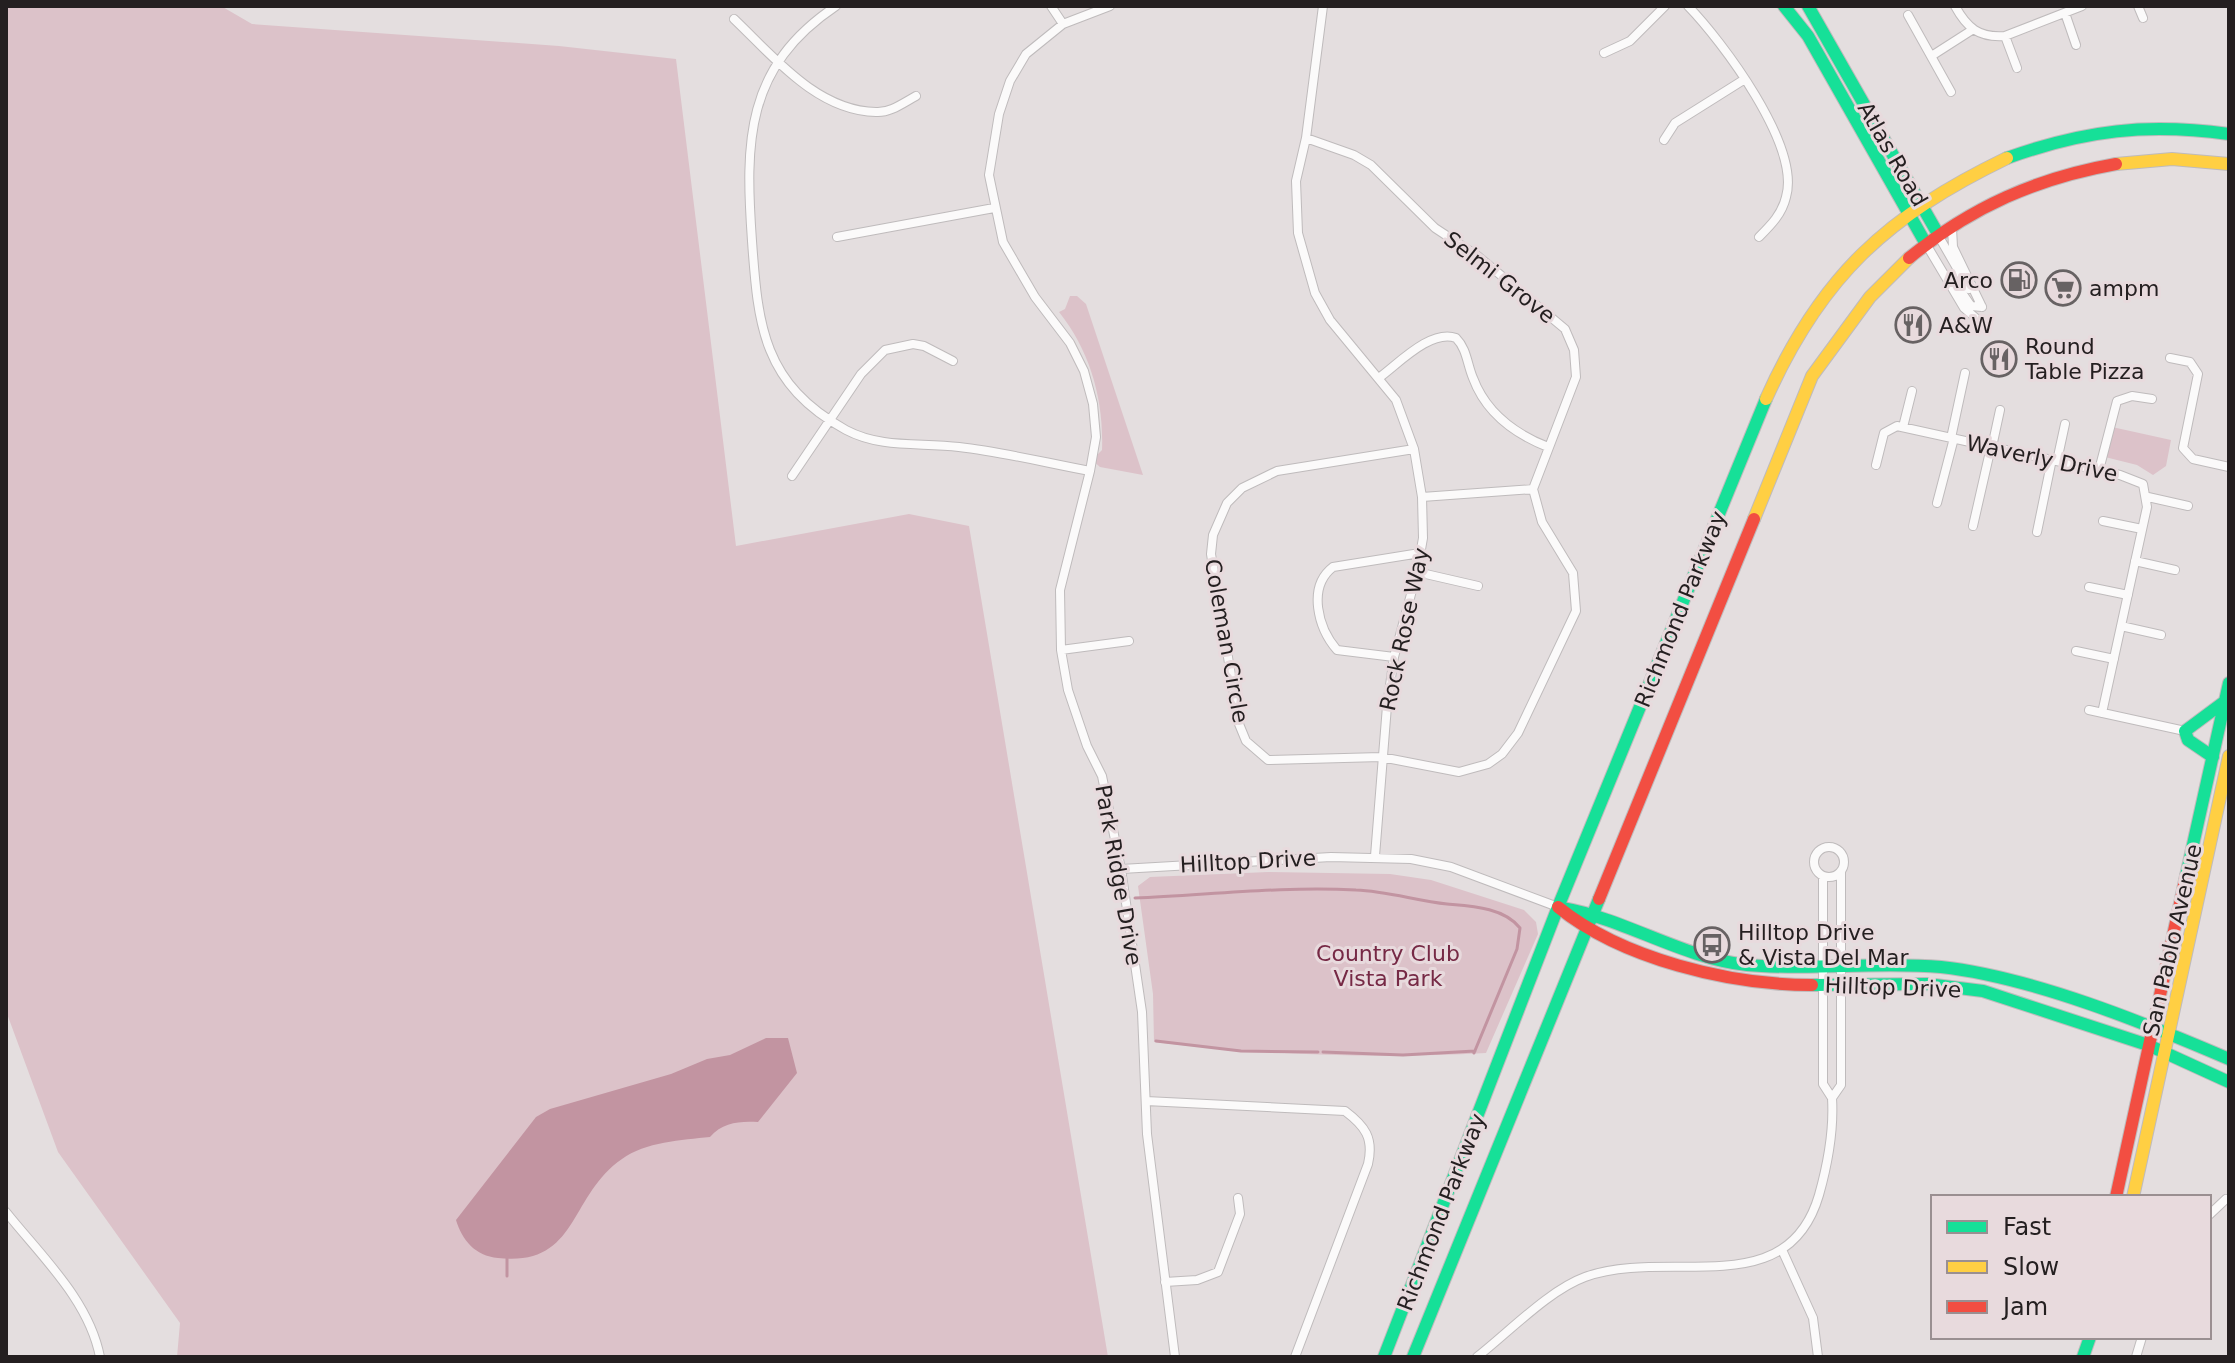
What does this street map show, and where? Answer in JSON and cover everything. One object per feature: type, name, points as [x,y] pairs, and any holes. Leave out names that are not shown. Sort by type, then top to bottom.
[{"type":"main road","name":"Atlas Road","points":[[1784,6],[1808,36],[1926,244]]},
{"type":"main road","name":"Atlas Road","points":[[1808,6],[1938,234]]},
{"type":"main road","name":"Richmond Parkway","points":[[1384,1357],[1558,907],[1784,357],[1834,283],[1867,248],[1922,203],[1963,178],[2009,157],[2084,137],[2174,128],[2229,134]]},
{"type":"main road","name":"Richmond Parkway","points":[[1413,1357],[1812,376],[1836,337],[1863,303],[1926,244],[1956,219],[2001,194],[2077,170],[2144,159],[2229,164]]},
{"type":"main road","name":"San Pablo Avenue","points":[[2116,1195],[2229,683]]},
{"type":"main road","points":[[2213,757],[2192,743],[2185,731],[2192,721],[2217,711],[2226,700]]},
{"type":"main road","name":"San Pablo Avenue","points":[[2133,1195],[2229,756]]},
{"type":"main road","name":"Hilltop Drive","points":[[1558,907],[1592,913],[1683,950],[1726,962],[1769,967],[1972,971],[2152,1026],[2229,1059]]},
{"type":"main road","name":"Hilltop Drive","points":[[1558,907],[1585,929],[1706,975],[1751,983],[1927,984],[1983,991],[2148,1045],[2229,1082]]},
{"type":"street","points":[[836,6],[808,25],[778,61],[756,107],[748,147],[757,313],[779,371],[804,399],[848,431],[883,442],[975,449],[1090,471]]},
{"type":"street","points":[[1051,6],[1063,24]]},
{"type":"street","name":"Park Ridge Drive","points":[[1110,6],[1063,24],[1026,54],[1010,81],[992,143],[989,175],[1003,242],[1018,270],[1070,343],[1084,371],[1093,404],[1096,437],[1090,471],[1060,590],[1061,650],[1068,690],[1087,746],[1102,776],[1121,869],[1142,1012],[1146,1101],[1175,1357]]},
{"type":"street","name":"Rock Rose Way","points":[[1320,6],[1306,138],[1296,181],[1295,206],[1304,262],[1330,320],[1349,347],[1380,377],[1396,400],[1414,449],[1422,497],[1417,572],[1394,657],[1381,757],[1375,856]]},
{"type":"street","points":[[1604,53],[1630,41],[1665,6]]},
{"type":"street","points":[[1688,6],[1727,50],[1745,79],[1770,124],[1788,178],[1787,195],[1780,212],[1759,237]]},
{"type":"street","points":[[1955,6],[1972,30]]},
{"type":"street","points":[[2138,6],[2143,18]]},
{"type":"street","points":[[1933,55],[1972,30],[2005,36],[2079,7]]},
{"type":"street","points":[[2065,13],[2076,45]]},
{"type":"street","points":[[1908,15],[1951,92]]},
{"type":"street","points":[[734,19],[809,88],[841,105],[877,112],[893,109],[916,96]]},
{"type":"street","points":[[2005,36],[2017,68]]},
{"type":"street","points":[[1664,140],[1675,123],[1745,79]]},
{"type":"street","name":"Selmi Grove","points":[[1306,138],[1354,155],[1371,165],[1435,228],[1479,257],[1565,329],[1574,350],[1576,377],[1533,489]]},
{"type":"street","points":[[837,237],[994,208]]},
{"type":"street","name":"Atlas Road","points":[[1948,281],[1958,286],[1971,306],[1982,307],[1953,247],[1951,232],[1956,219]]},
{"type":"street","name":"Atlas Road","points":[[1938,234],[1979,300]]},
{"type":"street","name":"Atlas Road","points":[[1926,244],[1967,311],[1977,319]]},
{"type":"street","points":[[1380,377],[1439,336],[1456,338],[1465,352],[1472,377],[1490,409],[1517,432],[1548,447]]},
{"type":"street","points":[[792,476],[861,374],[885,350],[913,344],[924,346],[953,361]]},
{"type":"street","points":[[2170,358],[2190,362],[2198,374],[2183,448],[2193,459],[2229,467]]},
{"type":"street","points":[[1937,503],[1965,373]]},
{"type":"street","points":[[1876,465],[1884,433],[1900,427],[1912,391]]},
{"type":"street","points":[[2099,470],[2117,401],[2128,396],[2152,399]]},
{"type":"street","points":[[1973,526],[2000,410]]},
{"type":"street","points":[[2037,532],[2065,424]]},
{"type":"street","name":"Waverly Drive","points":[[1900,427],[2137,479],[2143,484],[2148,497]]},
{"type":"street","name":"Coleman Circle","points":[[1381,757],[1276,761],[1256,753],[1246,741],[1239,724],[1211,554],[1213,535],[1227,503],[1259,477],[1414,449]]},
{"type":"street","points":[[1381,757],[1459,772],[1488,764],[1502,754],[1518,733],[1576,611],[1573,573],[1542,522],[1533,489],[1422,497]]},
{"type":"street","points":[[2102,713],[2148,497],[2188,506]]},
{"type":"street","points":[[2103,521],[2142,529]]},
{"type":"street","points":[[1394,657],[1337,650],[1327,638],[1316,586],[1322,575],[1333,567],[1420,553]]},
{"type":"street","points":[[2135,561],[2175,570]]},
{"type":"street","points":[[1417,572],[1478,586]]},
{"type":"street","points":[[2089,587],[2128,595]]},
{"type":"street","points":[[2121,626],[2161,635]]},
{"type":"street","points":[[1061,650],[1129,641]]},
{"type":"street","points":[[2076,651],[2114,659]]},
{"type":"street","points":[[2089,710],[2185,731]]},
{"type":"street","points":[[1477,1357],[1583,1278],[1647,1265],[1741,1264],[1783,1252],[1814,1211],[1829,1154],[1832,1098],[1841,1085],[1842,854],[1828,846],[1814,857],[1815,868],[1823,876],[1823,1084],[1832,1098]]},
{"type":"street","name":"Hilltop Drive","points":[[1121,869],[1375,856],[1451,867],[1558,907]]},
{"type":"street","points":[[1823,876],[1841,871]]},
{"type":"street","points":[[1146,1101],[1345,1111],[1366,1129],[1371,1140],[1368,1164],[1295,1357]]},
{"type":"street","points":[[1165,1282],[1197,1280],[1218,1272],[1240,1214],[1238,1198]]},
{"type":"street","points":[[2211,1213],[2226,1199]]},
{"type":"street","points":[[6,1212],[74,1296],[88,1319],[100,1357]]},
{"type":"street","points":[[1783,1252],[1813,1318],[1818,1357]]},
{"type":"green space","points":[[6,6],[221,6],[252,24],[559,46],[676,59],[736,546],[909,514],[969,526],[1108,1357],[177,1357],[180,1323],[58,1152],[6,1011]]},
{"type":"green space","points":[[1070,296],[1077,296],[1086,304],[1143,475],[1100,467],[1092,460],[1102,450],[1100,412],[1087,359],[1059,312],[1065,309]]},
{"type":"green space","points":[[2112,427],[2171,440],[2166,466],[2153,475],[2137,465],[2105,457]]},
{"type":"green space","name":"Country Club Vista Park","points":[[1268,872],[1390,874],[1431,880],[1524,910],[1536,922],[1538,934],[1486,1053],[1320,1055],[1154,1042],[1153,994],[1138,886],[1150,877]]},
{"type":"shaded area","points":[[766,1038],[788,1038],[797,1073],[758,1122],[732,1124],[720,1128],[710,1137],[664,1143],[631,1153],[604,1174],[570,1226],[544,1252],[524,1258],[490,1257],[476,1250],[462,1234],[456,1220],[536,1117],[550,1109],[671,1074],[707,1059],[730,1055]]},
{"type":"waterway","points":[[1135,898],[1273,890],[1356,890],[1476,907],[1505,916],[1520,928],[1517,949],[1474,1053]]},
{"type":"waterway","points":[[1156,1041],[1241,1051],[1318,1052]]},
{"type":"waterway","points":[[1323,1052],[1403,1055],[1475,1051]]},
{"type":"waterway","points":[[507,1256],[507,1276]]},
{"type":"traffic: fast","points":[[1784,6],[1808,36],[1926,244]]},
{"type":"traffic: fast","points":[[1808,6],[1938,234]]},
{"type":"traffic: fast","points":[[2007,158],[2063,141],[2116,131],[2171,129],[2229,134]]},
{"type":"traffic: fast","points":[[1384,1357],[1558,907],[1766,399]]},
{"type":"traffic: fast","points":[[2186,876],[2229,683]]},
{"type":"traffic: fast","points":[[2213,757],[2188,740],[2185,731],[2224,702]]},
{"type":"traffic: fast","points":[[1413,1357],[1599,899]]},
{"type":"traffic: fast","points":[[1562,908],[1586,913],[1700,955],[1747,965],[1917,965],[1976,972],[2088,1003],[2229,1059]]},
{"type":"traffic: fast","points":[[1812,985],[1927,984],[1983,991],[2148,1045],[2229,1082]]},
{"type":"traffic: fast","points":[[2083,1357],[2089,1339]]},
{"type":"traffic: slow","points":[[1766,399],[1810,318],[1862,254],[1926,203],[2007,158]]},
{"type":"traffic: slow","points":[[2116,164],[2172,159],[2229,164]]},
{"type":"traffic: slow","points":[[1754,519],[1812,376],[1870,297],[1909,258]]},
{"type":"traffic: slow","points":[[2133,1195],[2229,756]]},
{"type":"traffic: jam","points":[[1909,258],[1956,224],[2006,197],[2059,177],[2116,164]]},
{"type":"traffic: jam","points":[[1599,899],[1754,519]]},
{"type":"traffic: jam","points":[[2116,1195],[2186,876]]},
{"type":"traffic: jam","points":[[1558,907],[1613,941],[1678,966],[1747,980],[1812,985]]},
{"type":"place","name":"Arco","points":[[2019,280]]},
{"type":"place","name":"ampm","points":[[2063,288]]},
{"type":"place","name":"A&W","points":[[1913,325]]},
{"type":"place","name":"Round Table Pizza","points":[[1999,359]]},
{"type":"place","name":"Hilltop Drive & Vista Del Mar","points":[[1712,945]]}]
